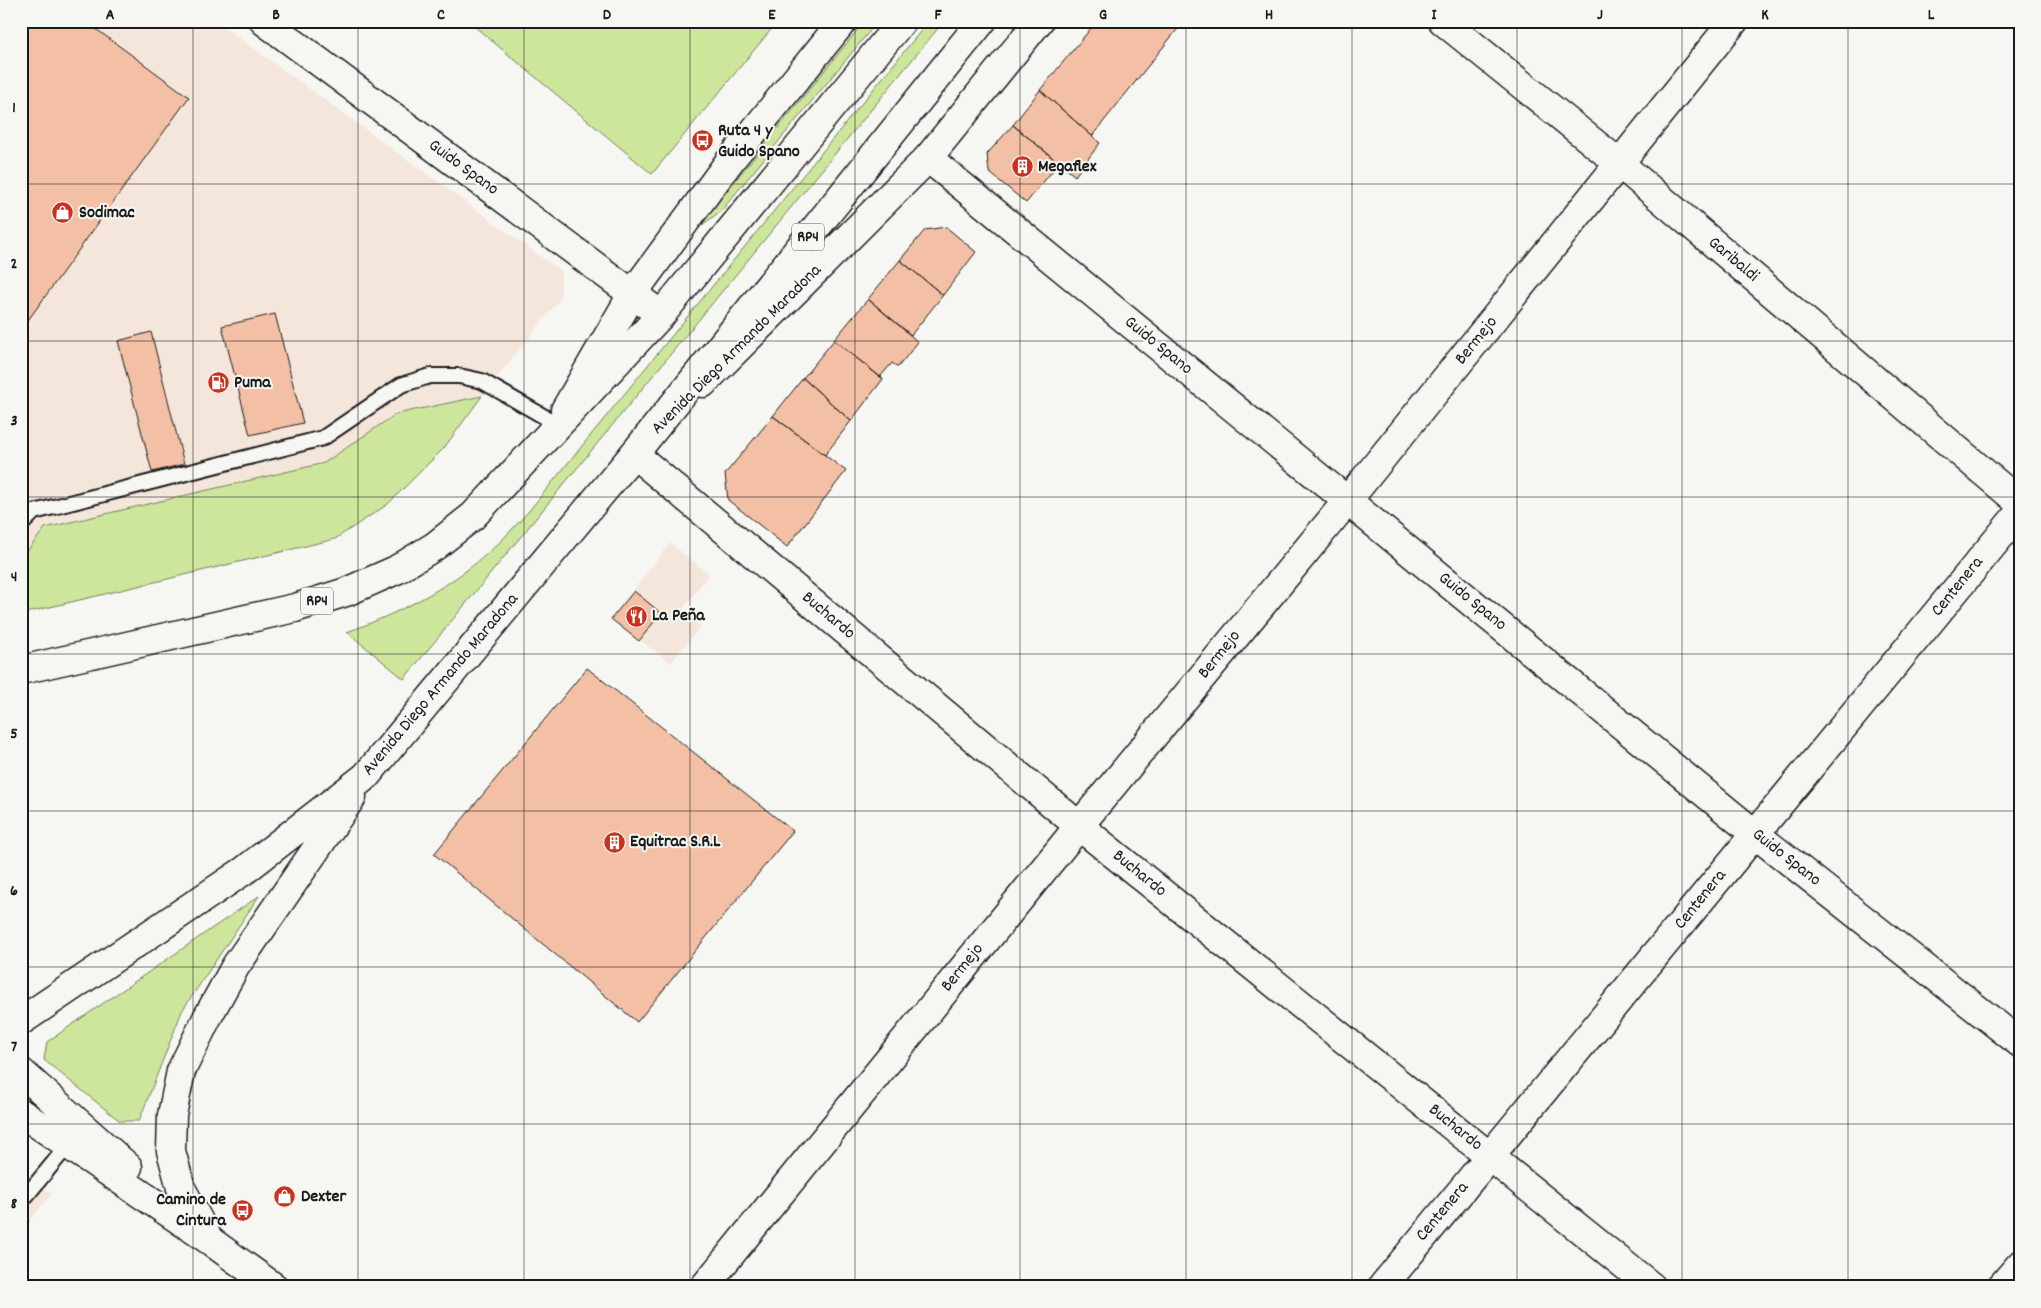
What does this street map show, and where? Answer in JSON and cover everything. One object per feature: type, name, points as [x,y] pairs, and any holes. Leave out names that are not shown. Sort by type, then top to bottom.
[{"type":"street","name":"Guido Spano","points":[[264,21],[661,315]]},
{"type":"street","points":[[557,424],[633,293],[729,162],[843,21]]},
{"type":"street","name":"RP4","points":[[21,670],[296,608],[346,592],[396,570],[435,546],[473,516],[661,315],[902,21]]},
{"type":"street","name":"Avenida Diego Armando Maradona","points":[[21,1021],[245,870],[366,776],[634,454],[982,21]]},
{"type":"street","name":"Avenida Diego Armando Maradona","points":[[634,454],[928,158],[1040,21]]},
{"type":"street","name":"Garibaldi","points":[[1443,21],[1620,164],[2020,503]]},
{"type":"street","name":"Bermejo","points":[[704,1287],[1079,826],[1348,500],[1734,21]]},
{"type":"street","name":"Guido Spano","points":[[928,158],[1755,834],[2020,1043]]},
{"type":"street","name":"Buchardo","points":[[634,454],[1079,826],[1652,1287]]},
{"type":"street","name":"Centenera","points":[[1382,1287],[2020,512]]},
{"type":"street","points":[[209,1240],[181,1188],[171,1152],[172,1115],[181,1072],[207,1018],[235,967],[366,776]]},
{"type":"street","points":[[21,1072],[209,1240]]},
{"type":"street","points":[[21,1112],[209,1240],[274,1287]]},
{"type":"street","points":[[2001,1287],[2020,1265]]},
{"type":"lane","points":[[21,525],[34,512],[323,438],[401,385],[430,376],[459,376],[482,381],[557,424]]},
{"type":"lane","points":[[21,1202],[69,1144]]},
{"type":"shaded area","points":[[21,21],[216,21],[562,272],[560,299],[482,396],[444,448],[388,504],[335,539],[21,614]]},
{"type":"shaded area","points":[[670,543],[709,574],[681,612],[701,626],[671,663],[611,619]]},
{"type":"shaded area","points":[[21,1173],[52,1194],[21,1230]]},
{"type":"green space","points":[[468,21],[778,21],[652,174]]},
{"type":"green space","points":[[865,21],[878,21],[721,211],[694,231]]},
{"type":"green space","points":[[929,21],[944,21],[404,679],[347,632],[403,609],[439,589],[472,566],[508,533],[528,512]]},
{"type":"green space","points":[[482,396],[444,448],[388,504],[335,539],[21,614],[21,559],[45,528],[324,463],[396,414]]},
{"type":"green space","points":[[259,896],[182,1011],[139,1121],[120,1121],[44,1060],[47,1042]]},
{"type":"building","name":"Sodimac","points":[[21,21],[85,21],[189,97],[21,330]]},
{"type":"building","points":[[1097,21],[1184,21],[1092,136],[1040,90]]},
{"type":"building","points":[[1189,21],[1203,21],[1198,28]]},
{"type":"building","points":[[1040,90],[1100,143],[1075,176],[1013,125]]},
{"type":"building","name":"Megaflex","points":[[1013,125],[1059,163],[1026,203],[989,172],[987,154]]},
{"type":"building","points":[[946,227],[976,252],[943,295],[900,260],[925,230]]},
{"type":"building","points":[[900,260],[943,295],[911,335],[868,299]]},
{"type":"building","points":[[868,299],[918,342],[898,367],[892,363],[880,377],[834,340]]},
{"type":"building","points":[[275,314],[303,423],[250,435],[222,326]]},
{"type":"building","points":[[151,332],[184,464],[152,472],[118,341]]},
{"type":"building","points":[[834,340],[883,379],[851,421],[803,378]]},
{"type":"building","points":[[803,378],[851,421],[825,455],[773,416]]},
{"type":"building","points":[[773,416],[846,471],[787,547],[728,500],[725,474]]},
{"type":"building","name":"La Peña","points":[[634,591],[661,613],[639,641],[611,619]]},
{"type":"building","name":"Equitrac S.R.L","points":[[587,668],[793,831],[637,1022],[434,854]]},
{"type":"building","points":[[21,1214],[29,1221],[21,1230]]},
{"type":"place","name":"Ruta 4 y Guido Spano","points":[[702,141]]},
{"type":"place","name":"Megaflex","points":[[1022,167]]},
{"type":"place","name":"Sodimac","points":[[63,213]]},
{"type":"place","name":"Puma","points":[[218,383]]},
{"type":"place","name":"La Peña","points":[[636,616]]},
{"type":"place","name":"Equitrac S.R.L","points":[[614,842]]},
{"type":"place","name":"Dexter","points":[[285,1197]]},
{"type":"place","name":"Camino de Cintura","points":[[242,1210]]}]
